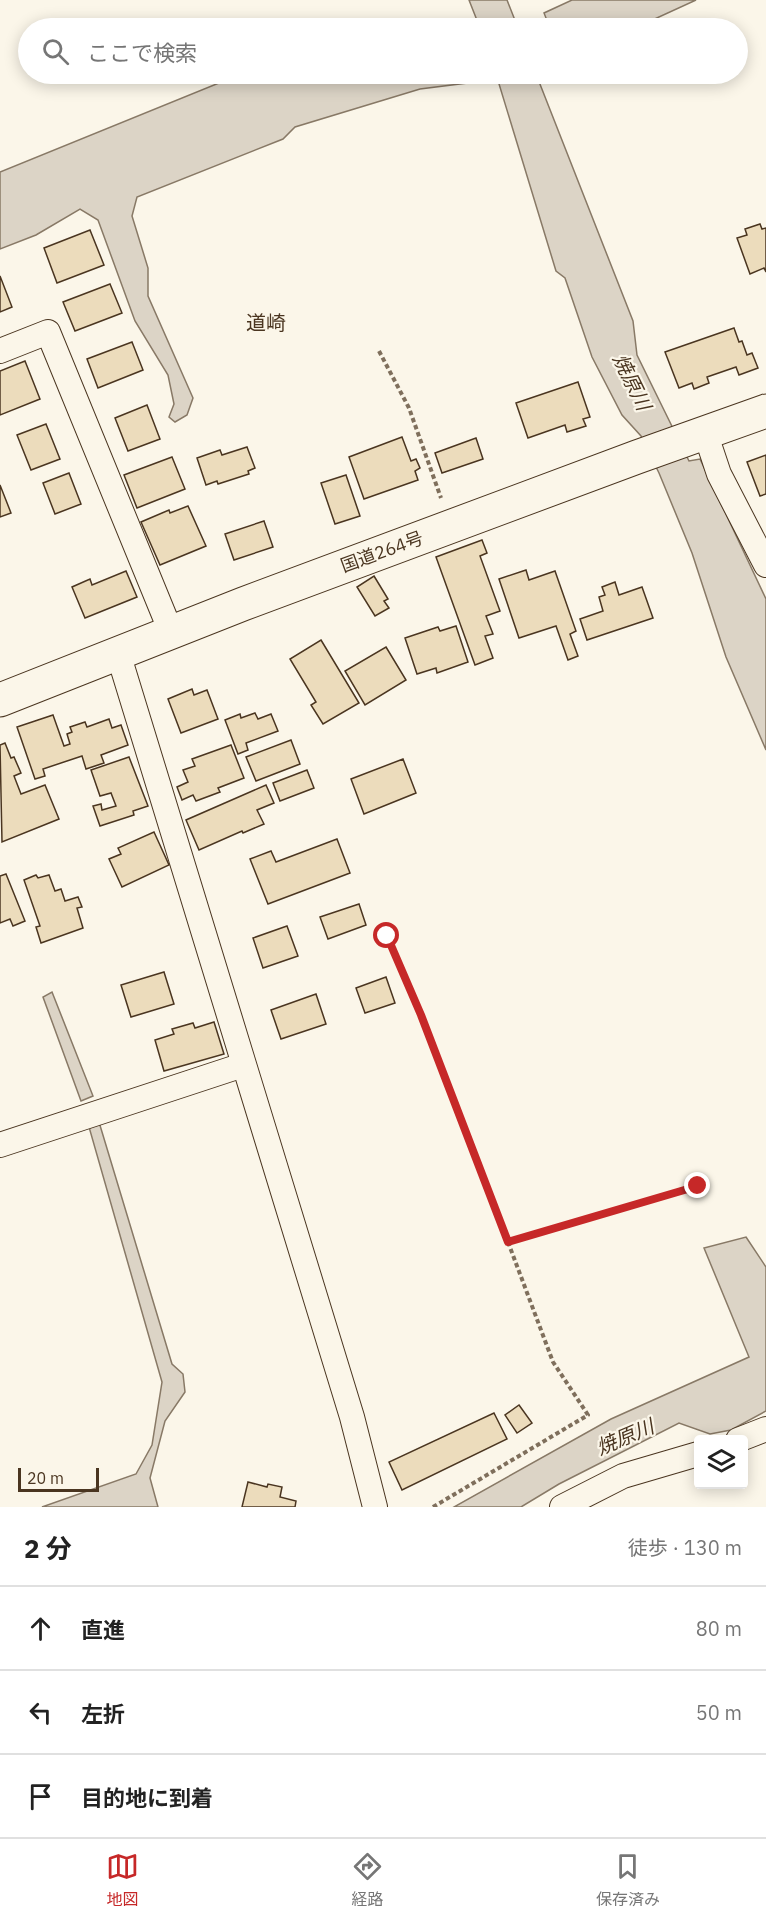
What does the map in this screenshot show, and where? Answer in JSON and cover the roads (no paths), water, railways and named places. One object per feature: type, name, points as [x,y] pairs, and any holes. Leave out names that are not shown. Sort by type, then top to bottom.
[{"type":"highway","name":"国道264号","points":[[0,700],[171,632],[766,411]]},
{"type":"street","points":[[0,351],[48,332],[171,632]]},
{"type":"street","points":[[705,432],[719,474],[766,565]]},
{"type":"street","points":[[118,653],[352,1417],[375,1507]]},
{"type":"street","points":[[0,1145],[243,1065]]},
{"type":"street","points":[[748,1436],[766,1429]]},
{"type":"street","points":[[562,1507],[623,1476],[694,1455]]},
{"type":"water","points":[[469,0],[507,0],[514,18],[476,18]]},
{"type":"water","points":[[572,0],[696,0],[657,18],[546,18],[544,13]]},
{"type":"water","points":[[216,84],[459,84],[420,89],[295,127],[283,139],[137,197],[132,216],[148,268],[148,296],[193,398],[187,415],[175,422],[169,417],[174,404],[168,375],[135,321],[98,220],[80,209],[36,235],[0,249],[0,172]]},
{"type":"water","name":"焼原川","points":[[499,84],[540,84],[633,321],[637,355],[689,461],[700,459],[766,599],[766,750],[726,657],[692,553],[659,473],[641,436],[622,415],[592,357],[565,278],[556,271]]},
{"type":"water","points":[[52,992],[93,1096],[81,1101],[43,997]]},
{"type":"water","points":[[99,1122],[172,1364],[183,1374],[185,1392],[165,1421],[150,1478],[158,1507],[42,1507],[136,1474],[152,1445],[162,1382],[89,1127]]},
{"type":"water","name":"焼原川","points":[[746,1237],[766,1267],[766,1411],[731,1430],[710,1434],[679,1423],[559,1484],[521,1507],[454,1507],[611,1419],[749,1357],[704,1248]]},
{"type":"district","name":"道崎","points":[[266,323]]}]
